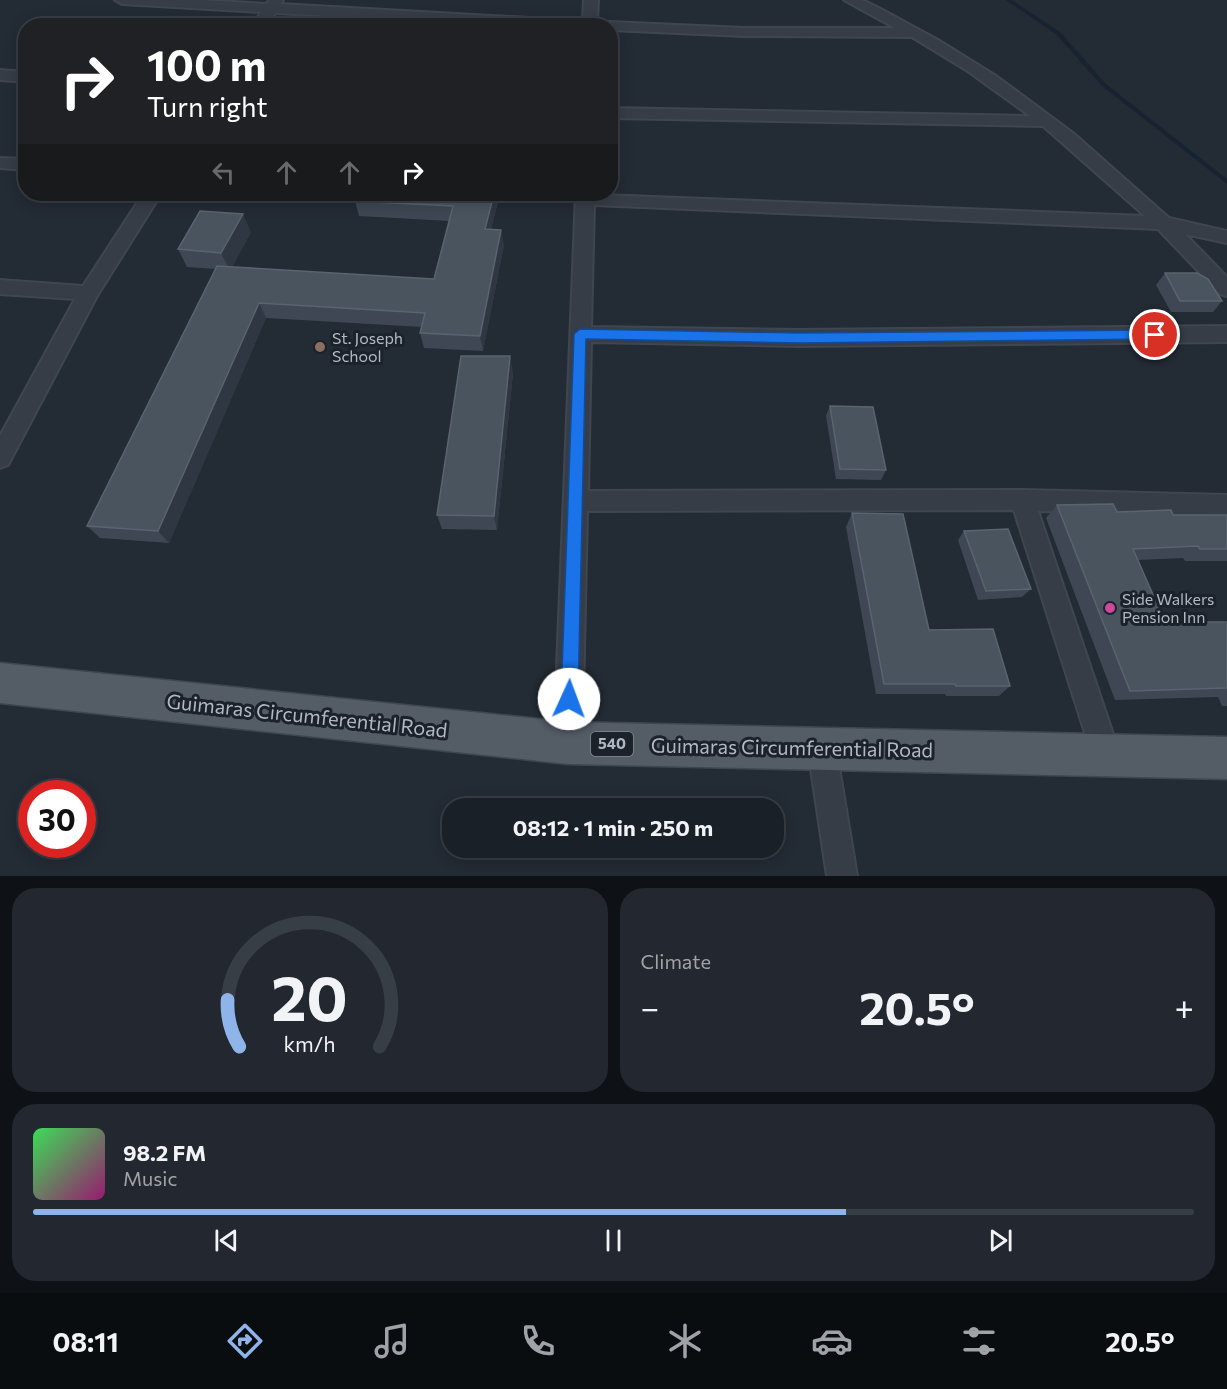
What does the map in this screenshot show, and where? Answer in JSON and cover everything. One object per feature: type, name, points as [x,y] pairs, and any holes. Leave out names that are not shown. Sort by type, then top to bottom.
[{"type":"main road","name":"Guimaras Circumferential Road","points":[[0,683],[568,743],[1227,758]]},
{"type":"street","points":[[122,0],[275,3],[490,18]]},
{"type":"street","points":[[590,18],[591,0]]},
{"type":"street","points":[[851,0],[916,33],[1008,92],[1047,121],[1070,139],[1161,223],[1227,289]]},
{"type":"street","points":[[265,18],[275,3]]},
{"type":"street","points":[[618,26],[744,32],[916,33]]},
{"type":"street","points":[[0,75],[18,76]]},
{"type":"street","points":[[618,113],[1047,121]]},
{"type":"street","points":[[0,164],[18,165]]},
{"type":"street","points":[[618,198],[1161,223],[1227,237]]},
{"type":"street","points":[[0,456],[87,293],[147,201]]},
{"type":"street","points":[[568,743],[585,201]]},
{"type":"street","points":[[0,287],[87,293]]},
{"type":"street","points":[[580,334],[798,338],[1227,334]]},
{"type":"street","points":[[576,501],[1023,500],[1227,505]]},
{"type":"street","points":[[1023,500],[1106,755]]},
{"type":"street","points":[[822,749],[842,876]]},
{"type":"building","points":[[355,201],[492,201],[485,229],[501,230],[480,336],[420,333],[425,313],[259,303],[158,531],[87,526],[217,266],[434,279],[453,206]]},
{"type":"building","points":[[200,211],[243,214],[221,253],[178,249]]},
{"type":"building","points":[[1165,273],[1197,273],[1208,279],[1222,301],[1180,301]]},
{"type":"building","points":[[461,356],[510,356],[494,516],[437,515]]},
{"type":"building","points":[[830,406],[873,407],[886,470],[840,469]]},
{"type":"building","points":[[1113,504],[1117,512],[1171,510],[1173,515],[1227,515],[1227,549],[1200,549],[1198,546],[1133,549],[1165,622],[1227,622],[1227,688],[1130,691],[1057,505]]},
{"type":"building","points":[[852,513],[903,514],[929,630],[993,629],[1010,686],[884,684]]},
{"type":"building","points":[[1008,529],[1031,589],[986,591],[964,531]]},
{"type":"waterway","points":[[1009,0],[1058,33],[1104,85],[1227,182]]},
{"type":"place","name":"St. Joseph School","points":[[320,347]]},
{"type":"place","name":"Side Walkers Pension Inn","points":[[1110,608]]},
{"type":"route","points":[[569,699],[580,334],[798,338],[1155,335]]}]
